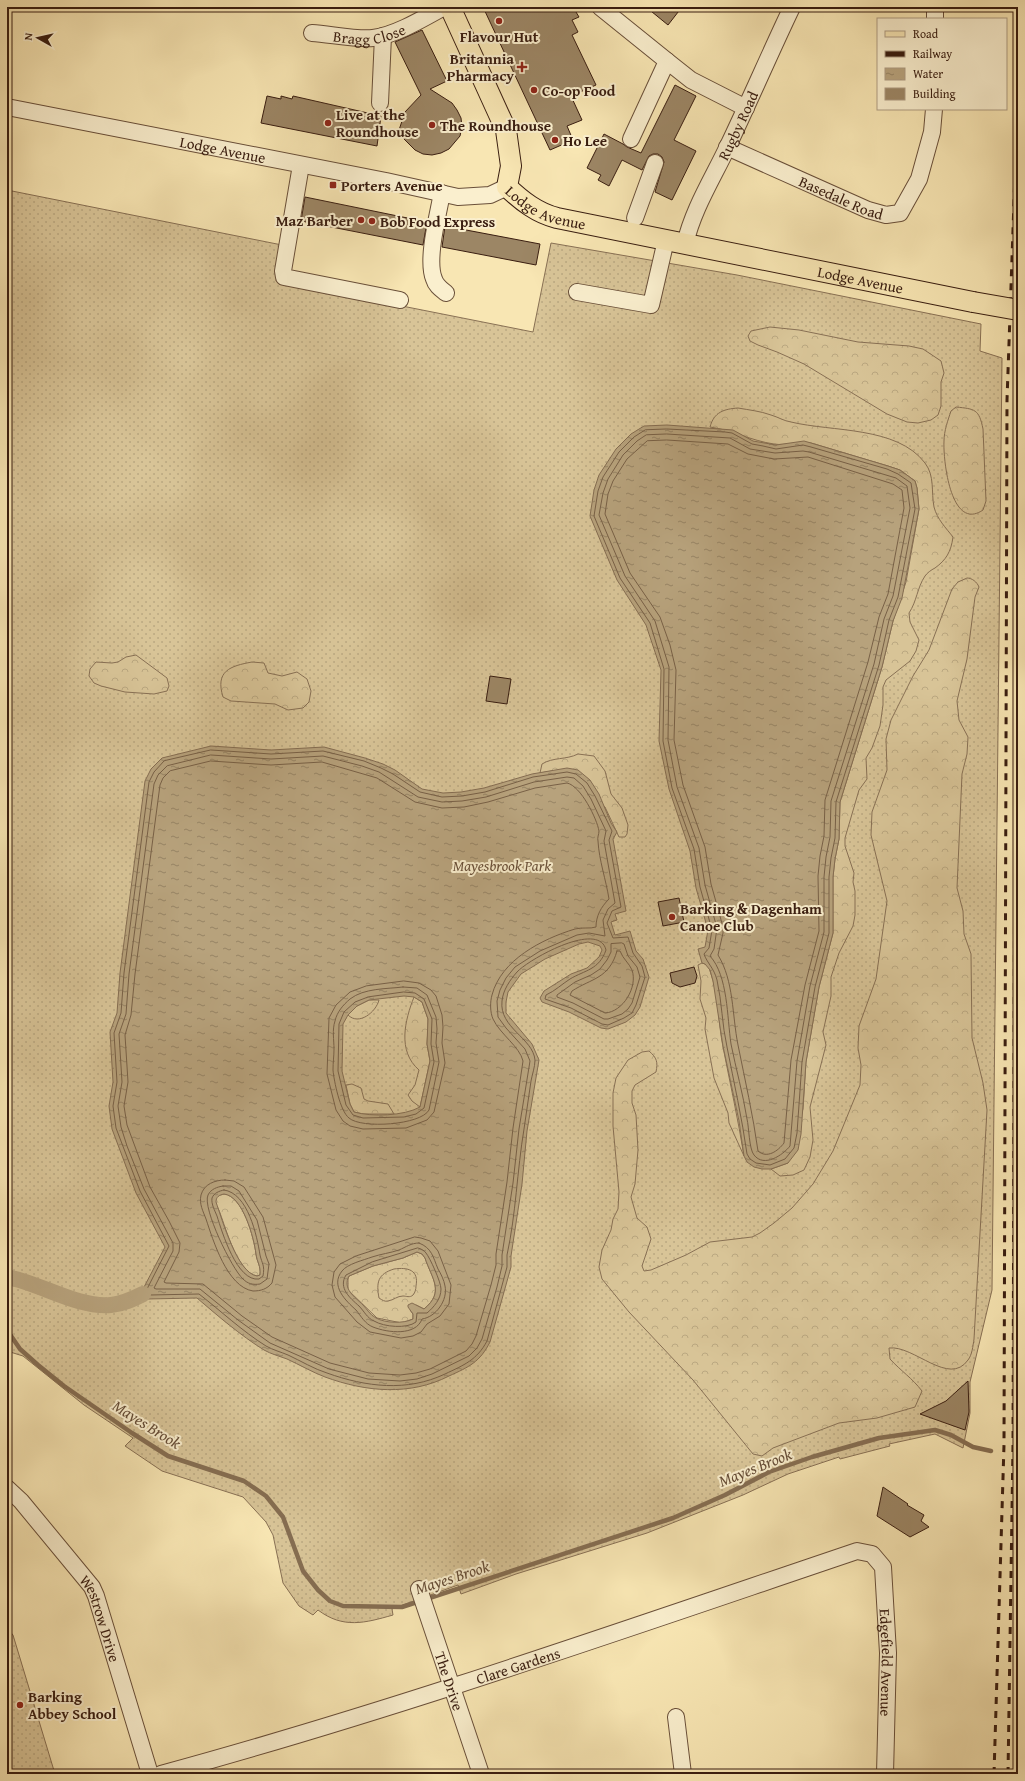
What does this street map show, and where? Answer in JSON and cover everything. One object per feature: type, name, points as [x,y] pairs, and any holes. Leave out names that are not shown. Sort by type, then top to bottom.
[{"type":"main road","points":[[450,7],[506,130],[511,166],[508,187]]},
{"type":"main road","name":"Lodge Avenue","points":[[508,187],[525,203],[547,215],[1018,310]]},
{"type":"street","name":"Bragg Close","points":[[312,33],[372,38],[383,36],[422,19],[444,7]]},
{"type":"street","points":[[600,7],[691,80],[746,108]]},
{"type":"street","points":[[935,7],[935,18]]},
{"type":"street","name":"Rugby Road","points":[[685,244],[688,229],[746,108],[789,8]]},
{"type":"street","points":[[380,103],[383,36]]},
{"type":"street","points":[[631,139],[667,61]]},
{"type":"street","name":"Lodge Avenue","points":[[7,107],[458,197],[490,195],[508,187]]},
{"type":"street","name":"Basedale Road","points":[[727,147],[868,210],[886,215],[900,213],[919,179],[932,132],[934,110]]},
{"type":"street","points":[[635,218],[655,163]]},
{"type":"street","points":[[302,165],[283,271],[284,277],[400,300]]},
{"type":"street","points":[[442,193],[432,255],[432,272],[437,286],[446,292]]},
{"type":"street","points":[[577,292],[651,304],[666,240]]},
{"type":"street","name":"Westrow Drive","points":[[7,1488],[21,1501],[92,1587],[150,1774]]},
{"type":"street","name":"Clare Gardens","points":[[161,1774],[233,1754],[452,1688],[857,1551],[872,1554]]},
{"type":"street","name":"Edgefield Avenue","points":[[872,1554],[883,1568],[888,1646],[885,1774]]},
{"type":"street","name":"The Drive","points":[[419,1589],[481,1774]]},
{"type":"street","points":[[676,1717],[683,1774]]},
{"type":"green space","name":"Mayesbrook Park","points":[[7,190],[282,245],[276,281],[533,332],[551,243],[737,275],[981,324],[980,351],[1002,358],[992,1290],[970,1382],[970,1413],[963,1448],[935,1434],[889,1444],[890,1446],[840,1459],[839,1457],[788,1474],[743,1495],[647,1533],[516,1574],[461,1594],[458,1585],[392,1609],[393,1615],[354,1623],[336,1620],[318,1610],[313,1615],[299,1606],[283,1583],[273,1535],[266,1522],[243,1497],[162,1471],[125,1446],[133,1438],[84,1405],[23,1356],[7,1351]]},
{"type":"green space","points":[[770,327],[799,330],[858,342],[909,346],[923,349],[941,361],[944,373],[941,382],[941,406],[938,415],[931,420],[918,423],[907,422],[887,414],[804,364],[750,341],[748,336],[751,331]]},
{"type":"green space","points":[[956,407],[968,408],[975,411],[980,417],[983,429],[986,501],[983,510],[972,514],[963,511],[956,503],[947,477],[944,451],[945,433],[951,411]]},
{"type":"green space","points":[[738,408],[763,412],[788,421],[807,425],[863,432],[881,436],[898,442],[913,451],[928,468],[935,511],[953,537],[951,547],[945,559],[927,574],[922,581],[914,604],[909,613],[910,622],[919,640],[916,651],[910,661],[886,680],[883,687],[883,705],[880,726],[872,748],[866,758],[867,779],[859,790],[845,838],[845,846],[854,873],[853,882],[855,891],[855,915],[853,926],[839,953],[831,977],[831,996],[823,1032],[826,1045],[810,1107],[813,1140],[810,1157],[804,1170],[793,1175],[780,1176],[771,1169],[788,1163],[803,1109],[806,1062],[819,987],[833,933],[833,877],[839,839],[840,802],[882,667],[893,621],[906,582],[919,509],[915,481],[900,470],[811,443],[774,444],[726,430],[710,427],[714,418],[720,412]]},
{"type":"green space","points":[[967,578],[977,583],[979,587],[975,597],[967,659],[957,701],[959,720],[968,737],[967,754],[962,774],[957,888],[963,911],[964,934],[971,954],[972,1038],[983,1083],[987,1110],[974,1339],[972,1350],[968,1360],[960,1367],[951,1369],[931,1363],[909,1352],[889,1348],[890,1359],[922,1391],[915,1407],[877,1418],[839,1423],[773,1448],[762,1456],[753,1454],[693,1380],[629,1312],[602,1279],[599,1267],[602,1250],[618,1209],[619,1192],[613,1126],[613,1093],[616,1078],[628,1060],[642,1052],[649,1051],[654,1056],[657,1063],[656,1072],[635,1085],[632,1091],[632,1103],[636,1115],[638,1150],[635,1184],[631,1197],[637,1218],[647,1227],[651,1239],[642,1266],[644,1271],[651,1270],[686,1255],[710,1242],[752,1237],[760,1233],[792,1208],[813,1184],[833,1151],[860,1085],[861,1065],[858,1048],[859,1026],[876,979],[887,901],[871,835],[872,812],[887,770],[886,739],[891,720],[913,676],[929,650],[952,589],[958,582]]},
{"type":"green space","points":[[136,655],[167,678],[169,686],[167,691],[154,694],[125,692],[94,683],[89,676],[90,669],[96,662],[118,662],[126,657]]},
{"type":"green space","points":[[252,662],[264,663],[268,673],[282,676],[297,672],[307,679],[311,691],[309,702],[303,708],[288,710],[275,704],[231,701],[223,697],[221,681],[226,671]]},
{"type":"green space","points":[[578,754],[594,756],[605,771],[611,794],[622,808],[628,825],[627,834],[625,837],[619,837],[605,807],[552,771],[540,773],[542,764],[546,762]]},
{"type":"green space","points":[[702,963],[709,968],[713,980],[717,999],[721,1038],[744,1156],[729,1123],[728,1113],[714,1078],[705,1029],[706,1018],[700,999],[701,981],[698,965]]},
{"type":"green space","points":[[414,997],[422,1002],[428,1019],[427,1044],[430,1061],[420,1107],[412,1101],[408,1095],[415,1085],[419,1070],[412,1062],[405,1045],[406,1025]]},
{"type":"green space","points":[[369,1000],[379,1000],[371,1013],[357,1019],[348,1015],[357,1006]]},
{"type":"green space","points":[[352,1084],[361,1088],[364,1099],[388,1104],[394,1114],[363,1114],[354,1112],[350,1104],[346,1085]]},
{"type":"green space","points":[[224,1194],[231,1196],[237,1202],[246,1219],[253,1238],[260,1275],[257,1276],[250,1273],[244,1267],[229,1239],[216,1202],[217,1197]]},
{"type":"green space","points":[[417,1252],[422,1254],[425,1258],[435,1285],[434,1297],[424,1309],[416,1305],[410,1310],[413,1314],[413,1319],[402,1323],[377,1318],[348,1290],[349,1276],[373,1266],[403,1258]],"holes":[[[394,1269],[408,1269],[414,1273],[416,1276],[416,1288],[411,1296],[401,1296],[385,1301],[379,1298],[379,1279],[384,1273]]]},
{"type":"green space","name":"Barking Abbey School","points":[[7,1628],[13,1635],[55,1774],[7,1774]]},
{"type":"water","points":[[667,425],[733,430],[753,441],[776,445],[804,441],[900,470],[915,481],[917,488],[919,509],[902,598],[893,621],[882,667],[840,802],[839,839],[833,877],[833,933],[819,987],[806,1062],[801,1134],[798,1150],[788,1163],[771,1169],[754,1167],[747,1162],[744,1156],[739,1121],[723,1046],[713,981],[710,970],[705,964],[702,963],[698,949],[705,947],[708,930],[696,888],[690,851],[669,789],[659,741],[661,670],[646,625],[617,580],[590,516],[594,490],[599,475],[616,449],[631,434],[644,426]]},
{"type":"water","points":[[211,746],[271,750],[324,747],[383,764],[395,770],[422,789],[443,793],[484,788],[532,774],[567,768],[578,770],[590,780],[599,794],[611,823],[617,832],[613,839],[626,911],[615,914],[617,920],[611,922],[615,935],[630,931],[636,951],[643,959],[649,977],[640,1007],[635,1015],[626,1022],[608,1029],[601,1028],[569,1012],[542,1002],[540,998],[544,991],[571,974],[587,968],[599,957],[602,950],[600,946],[588,942],[579,944],[545,959],[521,974],[508,992],[506,1013],[532,1044],[539,1060],[527,1131],[522,1184],[511,1256],[511,1267],[490,1342],[478,1359],[462,1370],[419,1387],[388,1390],[356,1386],[325,1377],[264,1350],[238,1332],[197,1298],[147,1299],[143,1294],[143,1289],[165,1247],[136,1193],[112,1129],[109,1106],[113,1082],[110,1032],[117,1013],[120,973],[145,781],[151,769],[162,758]],"holes":[[[404,996],[414,997],[422,1002],[428,1019],[427,1044],[430,1061],[420,1107],[413,1110],[388,1115],[370,1115],[354,1112],[350,1104],[342,1071],[343,1024],[348,1015],[357,1006],[369,1000]],[[224,1194],[231,1196],[242,1210],[253,1238],[260,1275],[257,1276],[250,1273],[243,1266],[237,1256],[226,1232],[216,1202],[219,1196]],[[417,1252],[422,1254],[425,1258],[435,1285],[434,1297],[424,1309],[412,1303],[408,1305],[413,1314],[413,1319],[409,1321],[389,1322],[380,1320],[372,1315],[353,1296],[348,1289],[347,1281],[349,1276],[373,1266],[403,1258]]]},
{"type":"building","points":[[483,7],[573,7],[579,17],[572,20],[578,32],[572,35],[596,85],[571,96],[582,120],[567,126],[573,140],[550,150]]},
{"type":"building","points":[[646,7],[682,7],[668,25]]},
{"type":"building","points":[[422,30],[447,81],[430,89],[452,103],[461,118],[462,127],[460,136],[449,149],[432,155],[423,154],[415,150],[398,133],[405,112],[421,95],[395,42]]},
{"type":"building","points":[[675,85],[696,96],[674,140],[696,151],[672,200],[655,192],[664,162],[662,157],[658,154],[649,156],[642,170],[622,160],[609,186],[598,180],[601,175],[587,168],[604,134],[641,153]]},
{"type":"building","name":"Live at the Roundhouse","points":[[267,96],[281,99],[281,96],[292,99],[293,96],[381,116],[377,146],[261,123]]},
{"type":"building","points":[[305,197],[427,222],[423,245],[301,221]]},
{"type":"building","points":[[445,226],[540,244],[536,265],[442,247]]},
{"type":"building","points":[[490,676],[511,679],[507,704],[486,701]]},
{"type":"building","name":"Barking & Dagenham Canoe Club","points":[[679,898],[684,922],[663,926],[658,902]]},
{"type":"building","points":[[694,967],[697,976],[695,983],[680,987],[672,983],[670,973]]},
{"type":"building","points":[[968,1381],[969,1412],[965,1430],[920,1414],[946,1401]]},
{"type":"building","points":[[883,1487],[908,1504],[907,1505],[924,1515],[921,1521],[929,1527],[910,1537],[877,1516]]},
{"type":"waterway","points":[[7,1277],[32,1284],[72,1299],[98,1305],[120,1304],[143,1294]]},
{"type":"waterway","name":"Mayes Brook","points":[[7,1330],[20,1349],[38,1365],[64,1386],[132,1433],[168,1456],[244,1481],[266,1496],[283,1517],[303,1571],[318,1590],[330,1601],[343,1606],[402,1607],[673,1518],[725,1495],[769,1472],[812,1457],[879,1438],[935,1430],[951,1435],[973,1447],[991,1451]]},
{"type":"railway","points":[[994,1774],[1004,1445],[1007,400],[1018,88]]},
{"type":"railway","points":[[1008,1774],[1013,1445],[1016,400],[1018,328]]},
{"type":"place","name":"Flavour Hut","points":[[499,21]]},
{"type":"place","name":"Britannia Pharmacy","points":[[522,67]]},
{"type":"place","name":"Co-op Food","points":[[534,90]]},
{"type":"place","name":"Live at the Roundhouse","points":[[328,123]]},
{"type":"place","name":"The Roundhouse","points":[[432,125]]},
{"type":"place","name":"Ho Lee","points":[[555,140]]},
{"type":"place","name":"Porters Avenue","points":[[333,185]]},
{"type":"place","name":"Maz Barber","points":[[361,220]]},
{"type":"place","name":"Bob Food Express","points":[[372,221]]},
{"type":"place","name":"Barking & Dagenham Canoe Club","points":[[672,917]]},
{"type":"place","name":"Barking Abbey School","points":[[20,1705]]}]
